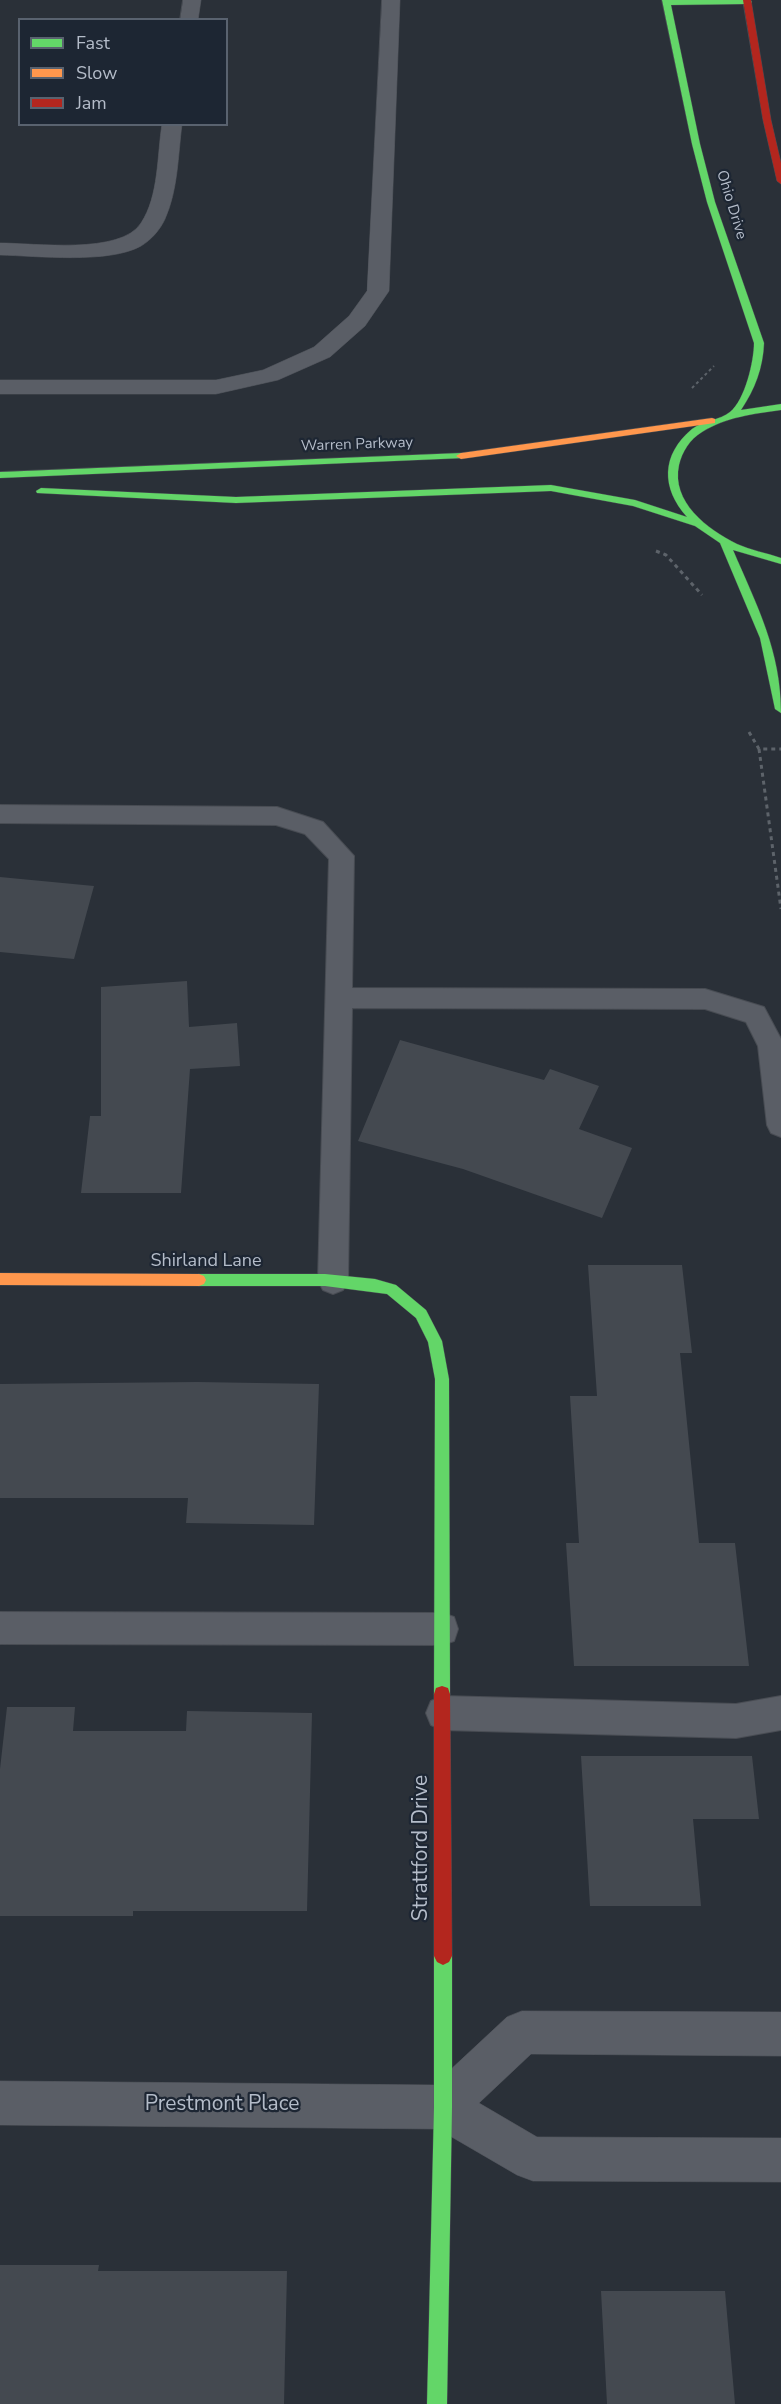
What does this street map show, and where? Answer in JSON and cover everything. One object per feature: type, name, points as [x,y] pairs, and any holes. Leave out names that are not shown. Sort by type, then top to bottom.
[{"type":"main road","points":[[666,1],[748,1],[781,181]]},
{"type":"main road","name":"Ohio Drive","points":[[666,1],[696,144],[711,202],[759,343],[761,360],[758,371],[747,395],[735,412]]},
{"type":"main road","points":[[694,523],[676,500],[670,476],[676,453],[692,433],[712,420],[735,412],[781,407]]},
{"type":"main road","name":"Warren Parkway","points":[[0,475],[135,468],[446,458],[630,434],[712,420]]},
{"type":"main road","points":[[12,488],[236,500],[551,488],[635,503],[694,523],[740,551],[781,561]]},
{"type":"main road","points":[[725,543],[765,638],[781,709]]},
{"type":"main road","name":"Shirland Lane","points":[[0,1279],[333,1281],[391,1289],[406,1303]]},
{"type":"main road","name":"Strattford Drive","points":[[406,1303],[421,1314],[435,1341],[442,1379],[443,2106],[437,2404]]},
{"type":"street","points":[[189,18],[192,0]]},
{"type":"street","points":[[0,387],[216,387],[270,375],[322,352],[357,321],[378,291],[391,0]]},
{"type":"street","points":[[0,249],[103,248],[129,244],[146,233],[160,201],[172,126]]},
{"type":"street","points":[[781,2034],[522,2032],[443,2106],[533,2159],[781,2160]]},
{"type":"street","name":"Prestmont Place","points":[[0,2103],[443,2106]]},
{"type":"lane","points":[[0,814],[277,816],[314,828],[342,856],[333,1281]]},
{"type":"lane","points":[[339,998],[705,999],[755,1014],[771,1046],[781,1125]]},
{"type":"lane","points":[[0,1628],[442,1629]]},
{"type":"lane","points":[[443,1713],[736,1721],[781,1713]]},
{"type":"path","points":[[687,393],[717,363]]},
{"type":"path","points":[[647,547],[666,555],[706,601]]},
{"type":"path","points":[[748,724],[750,735],[759,749],[781,909]]},
{"type":"path","points":[[759,749],[781,749]]},
{"type":"building","points":[[0,877],[94,886],[74,959],[0,952]]},
{"type":"building","points":[[187,981],[189,1027],[237,1023],[240,1066],[190,1069],[181,1193],[81,1193],[90,1116],[101,1116],[101,987]]},
{"type":"building","points":[[400,1040],[544,1080],[550,1069],[599,1086],[579,1129],[632,1148],[602,1218],[463,1169],[358,1141]]},
{"type":"building","points":[[588,1265],[682,1265],[692,1353],[680,1353],[699,1543],[735,1543],[749,1666],[574,1666],[566,1543],[579,1543],[570,1396],[597,1396]]},
{"type":"building","points":[[197,1382],[319,1384],[314,1525],[186,1523],[188,1498],[0,1498],[0,1384]]},
{"type":"building","points":[[7,1707],[75,1707],[73,1731],[186,1731],[187,1711],[312,1713],[307,1911],[133,1911],[133,1916],[0,1916],[0,1769]]},
{"type":"building","points":[[581,1756],[752,1756],[759,1819],[693,1819],[701,1906],[590,1906]]},
{"type":"building","points":[[0,2265],[99,2265],[98,2271],[287,2271],[284,2404],[0,2404]]},
{"type":"building","points":[[601,2291],[725,2291],[735,2404],[607,2404]]},
{"type":"traffic: fast","points":[[666,0],[696,144],[711,202],[759,343],[758,362],[753,379],[735,412]]},
{"type":"traffic: fast","points":[[667,3],[748,2]]},
{"type":"traffic: fast","points":[[781,407],[731,415],[697,430],[677,452],[672,477],[680,503],[701,527],[735,547],[781,561]]},
{"type":"traffic: fast","points":[[0,475],[461,456]]},
{"type":"traffic: fast","points":[[41,491],[236,500],[551,488],[635,503],[694,523]]},
{"type":"traffic: fast","points":[[725,543],[765,638],[781,709]]},
{"type":"traffic: fast","points":[[199,1280],[325,1280],[375,1285],[391,1289],[421,1314],[435,1341],[442,1379],[442,1694]]},
{"type":"traffic: fast","points":[[437,2404],[443,2107],[443,1956]]},
{"type":"traffic: slow","points":[[461,456],[712,421]]},
{"type":"traffic: slow","points":[[0,1279],[199,1280]]},
{"type":"traffic: jam","points":[[747,0],[767,120],[781,181]]},
{"type":"traffic: jam","points":[[442,1694],[443,1956]]}]
